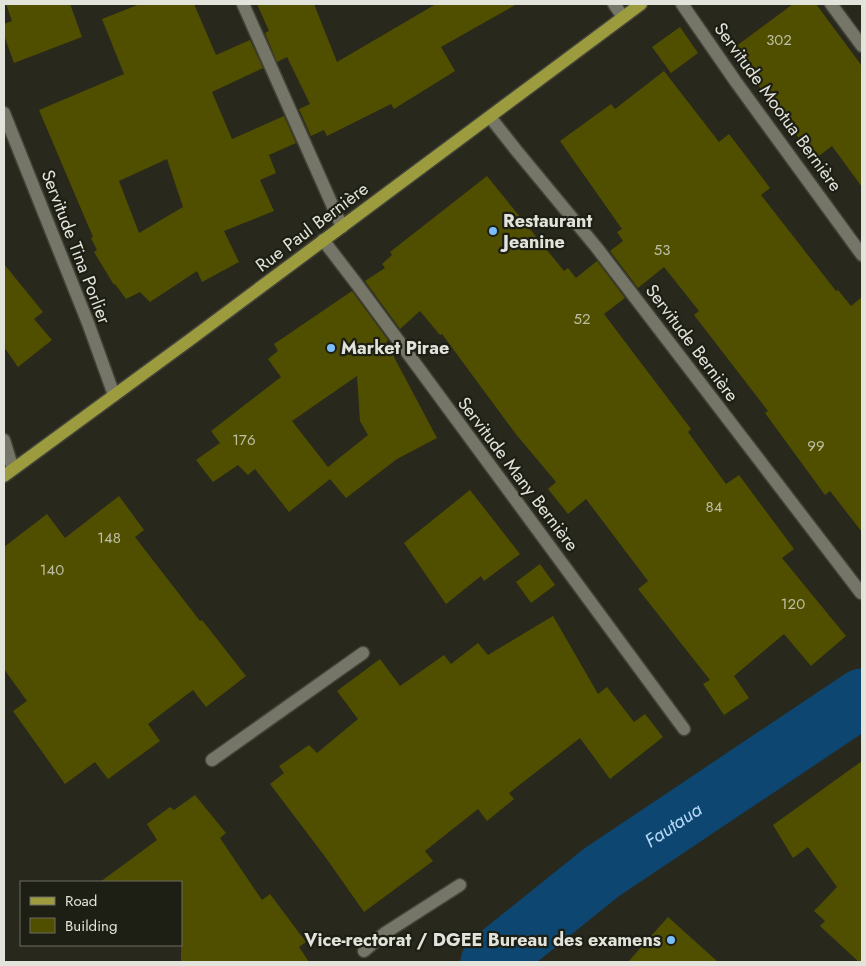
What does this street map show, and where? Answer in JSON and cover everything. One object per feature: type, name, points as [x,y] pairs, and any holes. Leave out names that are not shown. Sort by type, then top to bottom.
[{"type":"main road","name":"Rue Paul Bernière","points":[[8,473],[641,4]]},
{"type":"street","points":[[243,4],[342,226]]},
{"type":"street","points":[[614,4],[623,17]]},
{"type":"street","name":"Servitude Mootua Bernière","points":[[682,4],[736,82],[862,255]]},
{"type":"street","points":[[831,4],[862,46]]},
{"type":"street","name":"Servitude Tina Porlier","points":[[4,113],[114,395]]},
{"type":"street","name":"Servitude Bernière","points":[[490,117],[596,248],[861,593]]},
{"type":"street","name":"Servitude Many Bernière","points":[[323,240],[684,729]]},
{"type":"street","points":[[4,440],[8,473]]},
{"type":"street","points":[[212,760],[363,653]]},
{"type":"street","points":[[364,951],[385,933],[460,885]]},
{"type":"building","points":[[6,4],[70,4],[82,37],[14,63],[4,35],[4,24],[12,21]]},
{"type":"building","points":[[140,4],[194,4],[216,55],[250,40],[263,68],[212,92],[232,139],[284,116],[296,143],[269,155],[276,173],[260,180],[274,211],[224,231],[239,262],[202,282],[197,271],[150,302],[140,292],[126,299],[114,285],[94,252],[97,250],[91,238],[93,237],[39,110],[124,74],[102,19]],"holes":[[[167,159],[183,207],[139,233],[119,181]]]},
{"type":"building","points":[[257,4],[314,4],[337,62],[436,4],[517,4],[441,47],[455,71],[394,109],[391,104],[327,136],[324,130],[311,136],[299,109],[310,104],[287,57],[277,62],[265,33],[269,31]]},
{"type":"building","points":[[793,4],[816,4],[862,66],[862,187],[832,146],[815,159],[731,50]]},
{"type":"building","points":[[680,27],[698,53],[671,73],[652,47]]},
{"type":"building","points":[[664,71],[719,142],[729,134],[770,188],[761,195],[836,291],[838,290],[851,306],[862,297],[862,532],[830,491],[825,495],[765,413],[768,411],[694,315],[699,311],[664,267],[638,288],[610,251],[623,241],[617,232],[622,229],[560,141],[611,104],[615,109]]},
{"type":"building","points":[[487,176],[564,271],[568,268],[576,278],[597,261],[625,298],[604,314],[691,429],[688,432],[726,484],[739,475],[794,549],[782,558],[846,636],[811,666],[784,634],[734,676],[749,698],[724,715],[703,684],[710,680],[638,589],[648,581],[586,499],[568,514],[548,489],[556,482],[515,433],[442,334],[440,335],[420,311],[400,329],[365,281],[385,268],[382,264],[392,255],[390,252]]},
{"type":"building","points":[[4,264],[43,312],[34,319],[52,340],[18,367],[4,347]]},
{"type":"building","points":[[352,291],[388,340],[386,342],[437,438],[397,459],[346,498],[330,479],[289,512],[255,469],[248,475],[238,465],[213,482],[196,460],[220,443],[211,431],[281,377],[268,359],[278,351],[274,344]],"holes":[[[357,376],[360,421],[368,435],[328,467],[292,421]]]},
{"type":"building","points":[[470,490],[520,554],[484,581],[481,576],[446,604],[404,543]]},
{"type":"building","points":[[119,496],[144,530],[135,537],[200,621],[202,620],[246,676],[206,707],[193,690],[148,724],[160,741],[108,779],[95,762],[65,784],[13,711],[27,701],[4,669],[4,547],[47,514],[65,538]]},
{"type":"building","points":[[540,564],[555,585],[531,603],[516,582]]},
{"type":"building","points":[[553,616],[598,694],[607,687],[634,722],[645,714],[663,737],[610,779],[580,738],[509,793],[514,799],[487,821],[478,809],[425,851],[433,861],[364,912],[270,784],[284,773],[279,766],[309,745],[317,753],[358,719],[337,691],[380,659],[400,686],[444,655],[451,664],[478,643],[488,655]]},
{"type":"building","points":[[862,761],[862,962],[859,962],[820,926],[825,921],[814,911],[837,887],[808,847],[793,858],[773,825]]},
{"type":"building","points":[[195,795],[226,833],[220,838],[262,900],[270,894],[306,942],[299,947],[309,962],[181,962],[182,881],[101,881],[157,840],[147,824],[170,807],[174,810]]},
{"type":"building","name":"Vice-rectorat / DGEE Bureau des examens","points":[[668,917],[718,962],[628,962]]},
{"type":"waterway","name":"Fautaua","points":[[490,962],[602,872],[862,698]]},
{"type":"place","name":"Restaurant Jeanine","points":[[493,231]]},
{"type":"place","name":"Market Pirae","points":[[331,348]]},
{"type":"place","name":"Vice-rectorat / DGEE Bureau des examens","points":[[671,940]]}]
